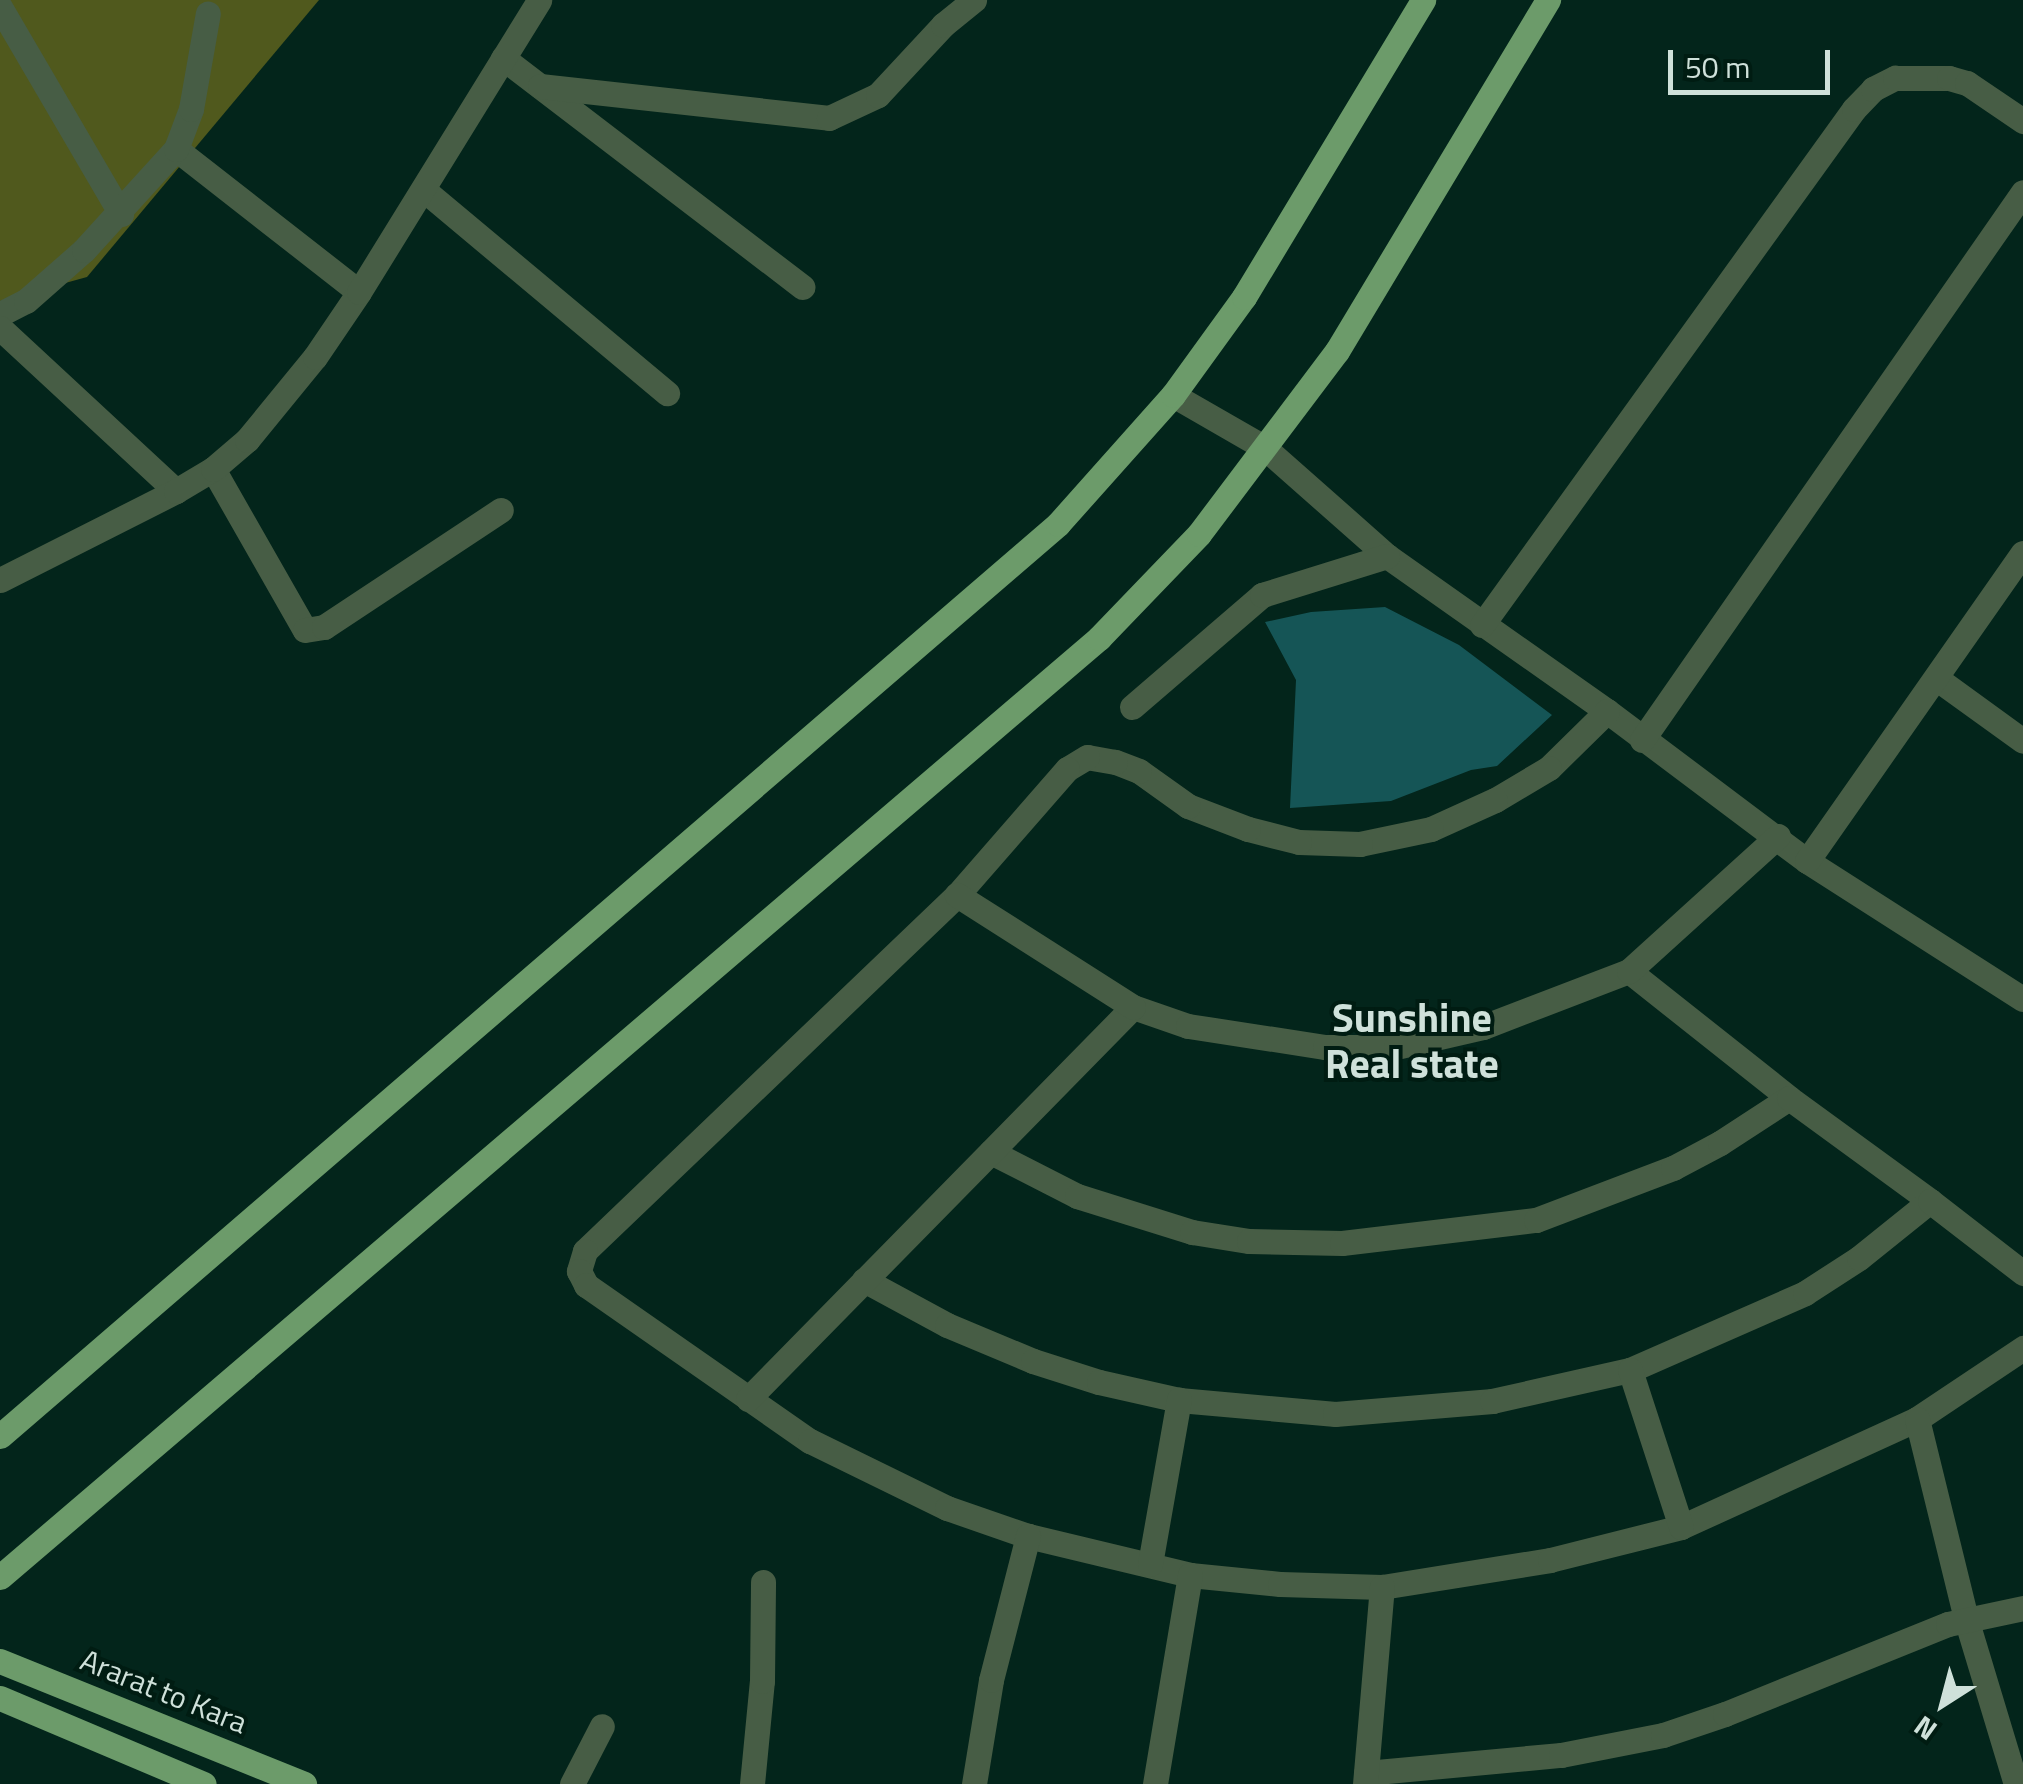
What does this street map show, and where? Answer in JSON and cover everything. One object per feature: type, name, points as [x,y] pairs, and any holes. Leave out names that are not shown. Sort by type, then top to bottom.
[{"type":"main road","points":[[0,1436],[1058,524],[1173,394],[1244,297],[1423,0]]},
{"type":"main road","points":[[0,1577],[1099,638],[1199,534],[1337,351],[1548,0]]},
{"type":"main road","name":"Ararat to Kara","points":[[2,1658],[304,1784]]},
{"type":"main road","points":[[0,1698],[176,1777],[204,1784]]},
{"type":"street","points":[[0,580],[176,490],[212,469],[247,440],[283,398],[359,292],[539,0]]},
{"type":"street","points":[[540,86],[829,118],[878,95],[943,25],[974,0]]},
{"type":"street","points":[[0,7],[122,214]]},
{"type":"street","points":[[0,314],[26,301],[122,214],[176,149],[191,110],[208,14]]},
{"type":"street","points":[[502,58],[802,288]]},
{"type":"street","points":[[1482,625],[1854,109],[1873,90],[1895,78],[1949,78],[1967,84],[2023,121]]},
{"type":"street","points":[[176,149],[359,292]]},
{"type":"street","points":[[424,190],[667,394]]},
{"type":"street","points":[[1642,740],[2023,192]]},
{"type":"street","points":[[0,328],[176,490]]},
{"type":"street","points":[[1173,394],[1265,448],[1387,556],[1608,711],[1642,740],[1778,836],[1807,862],[2023,999]]},
{"type":"street","points":[[212,469],[305,630],[324,627],[501,510]]},
{"type":"street","points":[[1807,862],[2023,553]]},
{"type":"street","points":[[1132,707],[1262,595],[1387,556]]},
{"type":"street","points":[[1936,678],[2023,741]]},
{"type":"street","points":[[1608,711],[1549,768],[1495,800],[1431,829],[1360,844],[1300,842],[1248,828],[1188,806],[1138,771],[1088,757],[1067,769],[958,895],[584,1251],[580,1271],[586,1285],[810,1441],[947,1508],[1028,1536],[1190,1575],[1280,1584],[1382,1586],[1550,1560],[1680,1526],[1796,1478],[1918,1419],[2023,1348]]},
{"type":"street","points":[[958,895],[1052,960],[1133,1007],[1188,1026],[1240,1036],[1325,1047],[1396,1047],[1484,1027],[1629,971],[1778,836]]},
{"type":"street","points":[[1629,971],[1788,1098],[1930,1200],[2023,1273]]},
{"type":"street","points":[[748,1399],[1133,1007]]},
{"type":"street","points":[[991,1152],[1077,1196],[1192,1232],[1249,1241],[1342,1243],[1536,1220],[1673,1168],[1788,1098]]},
{"type":"street","points":[[864,1280],[946,1325],[1033,1361],[1179,1400],[1315,1413],[1395,1412],[1492,1402],[1630,1370],[1805,1293],[1859,1258],[1930,1200]]},
{"type":"street","points":[[1630,1370],[1680,1526]]},
{"type":"street","points":[[1150,1564],[1179,1400]]},
{"type":"street","points":[[1918,1419],[1967,1622],[2014,1784]]},
{"type":"street","points":[[974,1784],[991,1680],[1028,1536]]},
{"type":"street","points":[[1155,1784],[1190,1575]]},
{"type":"street","points":[[752,1784],[762,1681],[763,1582]]},
{"type":"street","points":[[1382,1586],[1366,1778],[1560,1755],[1663,1735],[1948,1624],[2023,1608]]},
{"type":"street","points":[[572,1784],[602,1726]]},
{"type":"green space","points":[[0,0],[319,0],[87,277],[0,301]]},
{"type":"building","points":[[1385,607],[1459,645],[1552,715],[1497,766],[1471,770],[1391,801],[1290,808],[1296,680],[1265,622],[1311,612]]},
{"type":"district","name":"Sunshine Real state","points":[[1412,1041]]}]
